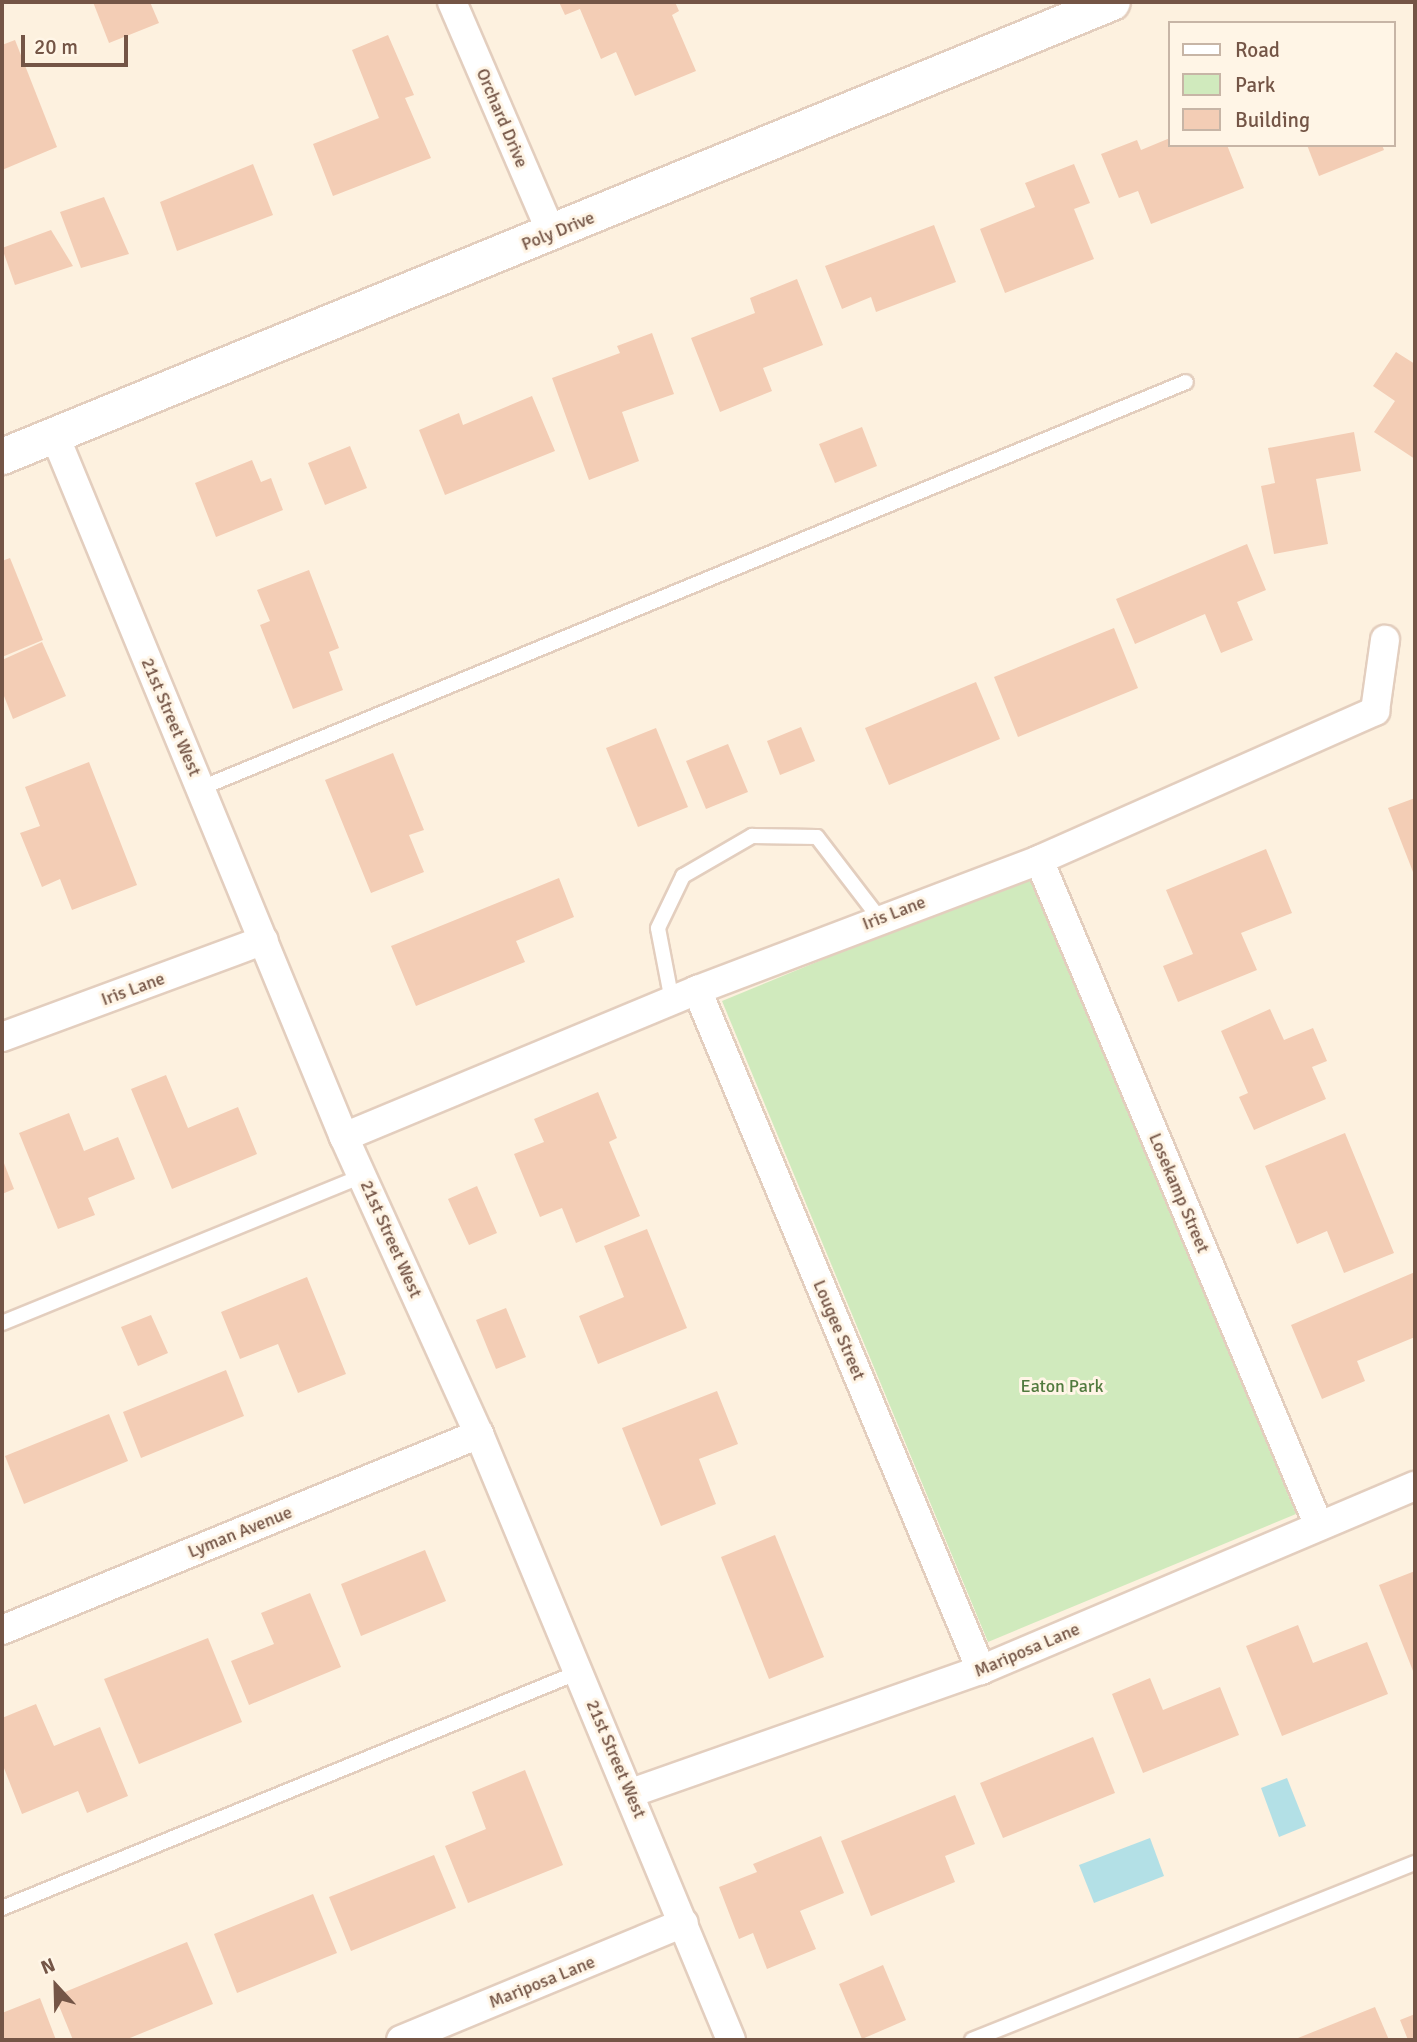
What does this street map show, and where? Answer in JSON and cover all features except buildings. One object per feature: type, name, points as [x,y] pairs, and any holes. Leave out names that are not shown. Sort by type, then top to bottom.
[{"type":"street","name":"Orchard Drive","points":[[452,2],[552,234]]},
{"type":"street","name":"Poly Drive","points":[[2,456],[552,234],[1112,2]]},
{"type":"street","name":"21st Street West","points":[[55,436],[344,1137],[479,1434],[631,1793],[731,2040]]},
{"type":"street","name":"Iris Lane","points":[[344,1137],[685,995],[1038,860],[1375,711],[1385,639]]},
{"type":"street","name":"Losekamp Street","points":[[1038,860],[1319,1526]]},
{"type":"street","name":"Iris Lane","points":[[2,1037],[264,940]]},
{"type":"street","name":"Lougee Street","points":[[685,995],[981,1670]]},
{"type":"street","name":"Lyman Avenue","points":[[2,1630],[479,1434]]},
{"type":"street","name":"Mariposa Lane","points":[[631,1793],[981,1670],[1415,1486]]},
{"type":"street","name":"Mariposa Lane","points":[[401,2040],[684,1923]]},
{"type":"lane","points":[[201,789],[1186,382]]},
{"type":"lane","points":[[685,995],[658,928],[683,876],[752,836],[817,837],[880,919]]},
{"type":"lane","points":[[2,1323],[362,1176]]},
{"type":"lane","points":[[2,1908],[579,1672]]},
{"type":"lane","points":[[972,2040],[1415,1863]]},
{"type":"green space","name":"Eaton Park","points":[[1030,874],[1296,1514],[988,1642],[722,1001]]},
{"type":"water","points":[[1287,1778],[1306,1826],[1279,1837],[1261,1788]]},
{"type":"water","points":[[1150,1838],[1164,1876],[1094,1903],[1079,1865]]}]
